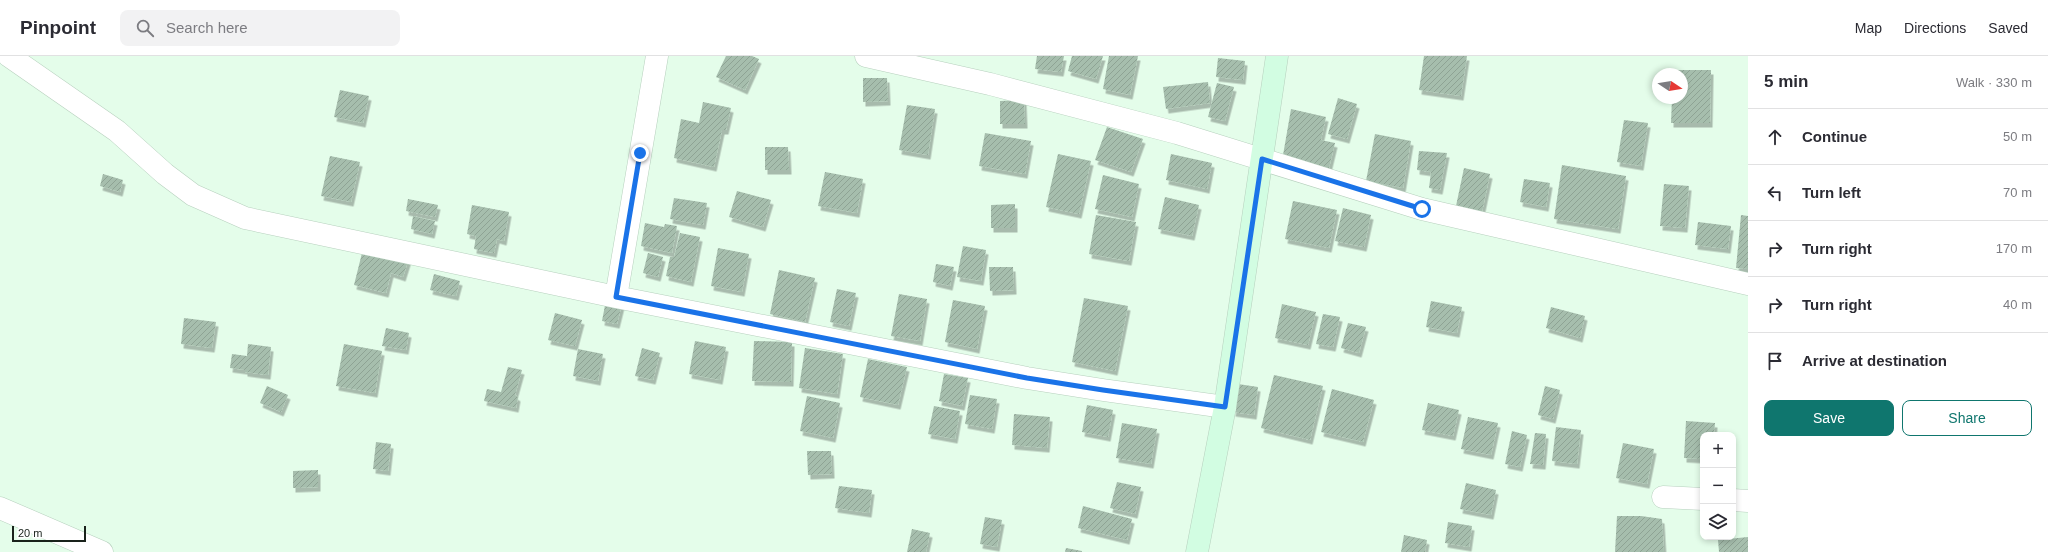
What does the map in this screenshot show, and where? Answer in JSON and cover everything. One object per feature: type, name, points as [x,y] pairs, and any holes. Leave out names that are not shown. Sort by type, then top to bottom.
[{"type":"main road","points":[[1197,552],[1225,407],[1277,56]]},
{"type":"street","points":[[9,56],[117,131],[165,174],[193,195],[245,218],[616,297],[1027,378],[1225,407]]},
{"type":"street","points":[[616,297],[657,56]]},
{"type":"street","points":[[866,56],[990,84],[1177,133],[1422,209],[1748,284]]},
{"type":"street","points":[[1663,497],[1700,499]]},
{"type":"street","points":[[1736,500],[1748,501]]},
{"type":"street","points":[[0,508],[102,552]]},
{"type":"building","points":[[726,56],[752,56],[759,59],[745,90],[716,77]]},
{"type":"building","points":[[1037,56],[1064,56],[1061,72],[1035,69]]},
{"type":"building","points":[[1072,56],[1103,56],[1096,79],[1068,71]]},
{"type":"building","points":[[1109,56],[1138,56],[1130,95],[1103,89]]},
{"type":"building","points":[[1424,56],[1467,56],[1461,96],[1419,90]]},
{"type":"building","points":[[1218,58],[1245,61],[1243,80],[1216,77]]},
{"type":"building","points":[[1688,70],[1711,70],[1710,123],[1671,123],[1672,104],[1688,104]]},
{"type":"building","points":[[863,78],[887,78],[888,101],[863,102]]},
{"type":"building","points":[[1208,82],[1210,103],[1166,109],[1163,87]]},
{"type":"building","points":[[1217,83],[1234,87],[1225,121],[1208,117]]},
{"type":"building","points":[[340,90],[369,96],[363,123],[334,117]]},
{"type":"building","points":[[1338,98],[1357,104],[1347,139],[1328,134]]},
{"type":"building","points":[[1024,100],[1025,124],[1000,124],[1000,101]]},
{"type":"building","points":[[703,102],[731,108],[726,130],[722,130],[714,167],[674,158],[681,119],[699,123]]},
{"type":"building","points":[[907,105],[935,109],[928,155],[899,150]]},
{"type":"building","points":[[1291,109],[1326,117],[1321,140],[1335,143],[1328,172],[1282,161]]},
{"type":"building","points":[[1624,120],[1648,123],[1641,166],[1617,162]]},
{"type":"building","points":[[1107,127],[1143,139],[1131,172],[1095,160]]},
{"type":"building","points":[[985,133],[1031,141],[1025,174],[979,166]]},
{"type":"building","points":[[1375,134],[1411,141],[1403,188],[1366,181]]},
{"type":"building","points":[[765,147],[788,147],[789,170],[765,170]]},
{"type":"building","points":[[1419,151],[1447,153],[1440,190],[1429,188],[1431,172],[1417,170]]},
{"type":"building","points":[[1058,154],[1091,161],[1079,214],[1046,207]]},
{"type":"building","points":[[1171,154],[1212,163],[1207,189],[1166,180]]},
{"type":"building","points":[[330,156],[360,162],[351,202],[321,196]]},
{"type":"building","points":[[1562,165],[1626,176],[1618,229],[1554,219]]},
{"type":"building","points":[[1464,168],[1490,174],[1482,212],[1456,206]]},
{"type":"building","points":[[825,172],[863,179],[857,213],[818,206]]},
{"type":"building","points":[[103,174],[123,180],[120,192],[100,186]]},
{"type":"building","points":[[1103,175],[1139,184],[1132,217],[1095,209]]},
{"type":"building","points":[[1524,179],[1550,183],[1546,207],[1520,202]]},
{"type":"building","points":[[1664,184],[1689,186],[1685,228],[1660,226]]},
{"type":"building","points":[[737,191],[771,200],[763,227],[729,217]]},
{"type":"building","points":[[1165,197],[1199,205],[1192,236],[1158,229]]},
{"type":"building","points":[[674,198],[707,203],[703,225],[670,219]]},
{"type":"building","points":[[408,199],[438,205],[435,217],[406,211]]},
{"type":"building","points":[[1293,201],[1337,210],[1329,248],[1285,239]]},
{"type":"building","points":[[1015,204],[1015,228],[991,228],[991,205]]},
{"type":"building","points":[[472,205],[509,212],[504,241],[497,239],[494,253],[474,249],[476,236],[467,234]]},
{"type":"building","points":[[1343,208],[1371,215],[1364,247],[1335,241]]},
{"type":"building","points":[[1096,215],[1136,222],[1129,261],[1089,254]]},
{"type":"building","points":[[1741,215],[1748,216],[1748,269],[1736,268]]},
{"type":"building","points":[[413,216],[435,221],[432,234],[411,229]]},
{"type":"building","points":[[1698,222],[1731,226],[1728,249],[1695,245]]},
{"type":"building","points":[[645,223],[664,227],[665,224],[677,226],[672,253],[641,246]]},
{"type":"building","points":[[680,233],[700,237],[691,282],[666,276],[670,257],[674,257]]},
{"type":"building","points":[[963,246],[986,250],[981,281],[957,277]]},
{"type":"building","points":[[718,248],[749,254],[742,292],[711,286]]},
{"type":"building","points":[[363,249],[409,258],[403,277],[391,273],[386,293],[354,285]]},
{"type":"building","points":[[648,253],[663,257],[658,277],[643,273]]},
{"type":"building","points":[[936,264],[954,267],[950,286],[933,282]]},
{"type":"building","points":[[989,267],[1013,267],[1014,290],[990,291]]},
{"type":"building","points":[[779,270],[815,278],[805,322],[770,314]]},
{"type":"building","points":[[434,274],[460,281],[456,296],[430,290]]},
{"type":"building","points":[[837,289],[856,293],[849,326],[830,322]]},
{"type":"building","points":[[899,294],[927,299],[920,341],[891,336]]},
{"type":"building","points":[[1084,298],[1128,306],[1115,371],[1072,362]]},
{"type":"building","points":[[606,300],[622,304],[617,324],[602,321]]},
{"type":"building","points":[[953,300],[985,306],[977,349],[945,342]]},
{"type":"building","points":[[1431,301],[1462,307],[1457,333],[1426,327]]},
{"type":"building","points":[[1282,304],[1316,312],[1308,345],[1275,338]]},
{"type":"building","points":[[1551,307],[1585,316],[1580,338],[1546,328]]},
{"type":"building","points":[[555,313],[582,320],[575,346],[548,340]]},
{"type":"building","points":[[1323,314],[1340,317],[1333,347],[1316,344]]},
{"type":"building","points":[[184,318],[216,322],[212,348],[181,344]]},
{"type":"building","points":[[1348,323],[1366,327],[1359,353],[1341,348]]},
{"type":"building","points":[[386,328],[409,333],[406,350],[382,346]]},
{"type":"building","points":[[695,341],[726,347],[720,380],[689,374]]},
{"type":"building","points":[[754,341],[792,342],[791,382],[752,381]]},
{"type":"building","points":[[248,344],[271,347],[268,375],[245,372],[245,370],[230,368],[232,354],[247,356]]},
{"type":"building","points":[[344,344],[382,351],[375,393],[336,386]]},
{"type":"building","points":[[642,348],[660,353],[653,380],[635,376]]},
{"type":"building","points":[[805,348],[843,354],[837,394],[799,388]]},
{"type":"building","points":[[578,349],[603,354],[598,381],[573,376]]},
{"type":"building","points":[[868,359],[907,367],[898,405],[860,397]]},
{"type":"building","points":[[508,367],[522,370],[515,395],[518,397],[516,408],[484,401],[487,389],[501,392]]},
{"type":"building","points":[[944,374],[968,378],[962,406],[939,401]]},
{"type":"building","points":[[1274,375],[1323,386],[1310,440],[1261,428]]},
{"type":"building","points":[[1238,384],[1258,387],[1254,415],[1233,412]]},
{"type":"building","points":[[267,386],[288,395],[281,412],[260,403]]},
{"type":"building","points":[[1545,386],[1560,390],[1553,419],[1538,415]]},
{"type":"building","points":[[1332,389],[1374,400],[1363,442],[1321,432]]},
{"type":"building","points":[[970,395],[997,399],[992,429],[965,424]]},
{"type":"building","points":[[807,396],[840,403],[833,438],[800,431]]},
{"type":"building","points":[[1428,403],[1459,410],[1453,436],[1422,430]]},
{"type":"building","points":[[1087,405],[1113,410],[1108,437],[1082,432]]},
{"type":"building","points":[[934,406],[960,411],[955,439],[928,434]]},
{"type":"building","points":[[1014,414],[1050,417],[1047,448],[1012,445]]},
{"type":"building","points":[[1468,417],[1498,423],[1491,455],[1461,449]]},
{"type":"building","points":[[1686,421],[1715,423],[1714,432],[1700,432],[1700,459],[1684,458]]},
{"type":"building","points":[[1122,423],[1157,429],[1151,464],[1116,458]]},
{"type":"building","points":[[1556,427],[1581,430],[1577,464],[1552,461]]},
{"type":"building","points":[[1512,431],[1527,435],[1520,467],[1505,464]]},
{"type":"building","points":[[1535,433],[1546,434],[1543,465],[1530,464]]},
{"type":"building","points":[[376,442],[391,444],[388,471],[373,469]]},
{"type":"building","points":[[1623,443],[1654,449],[1647,484],[1616,478]]},
{"type":"building","points":[[807,451],[831,451],[832,474],[808,475]]},
{"type":"building","points":[[318,470],[318,487],[293,488],[293,471]]},
{"type":"building","points":[[1117,482],[1141,487],[1135,514],[1110,508]]},
{"type":"building","points":[[1466,483],[1496,490],[1491,515],[1460,509]]},
{"type":"building","points":[[839,486],[872,490],[869,513],[835,508]]},
{"type":"building","points":[[1083,506],[1132,519],[1127,540],[1078,528]]},
{"type":"building","points":[[1617,516],[1641,516],[1662,519],[1664,552],[1615,552]]},
{"type":"building","points":[[985,517],[1002,520],[997,547],[980,544]]},
{"type":"building","points":[[1448,522],[1472,526],[1469,547],[1445,543]]},
{"type":"building","points":[[912,529],[930,533],[926,552],[907,552]]},
{"type":"building","points":[[1404,535],[1427,540],[1425,552],[1401,552]]},
{"type":"building","points":[[1748,537],[1748,552],[1719,552],[1718,540],[1736,540],[1736,538]]},
{"type":"building","points":[[1066,548],[1082,551],[1082,552],[1065,552]]},
{"type":"route","points":[[640,153],[616,297],[734,319],[1027,378],[1225,407],[1262,159],[1422,209]]}]
